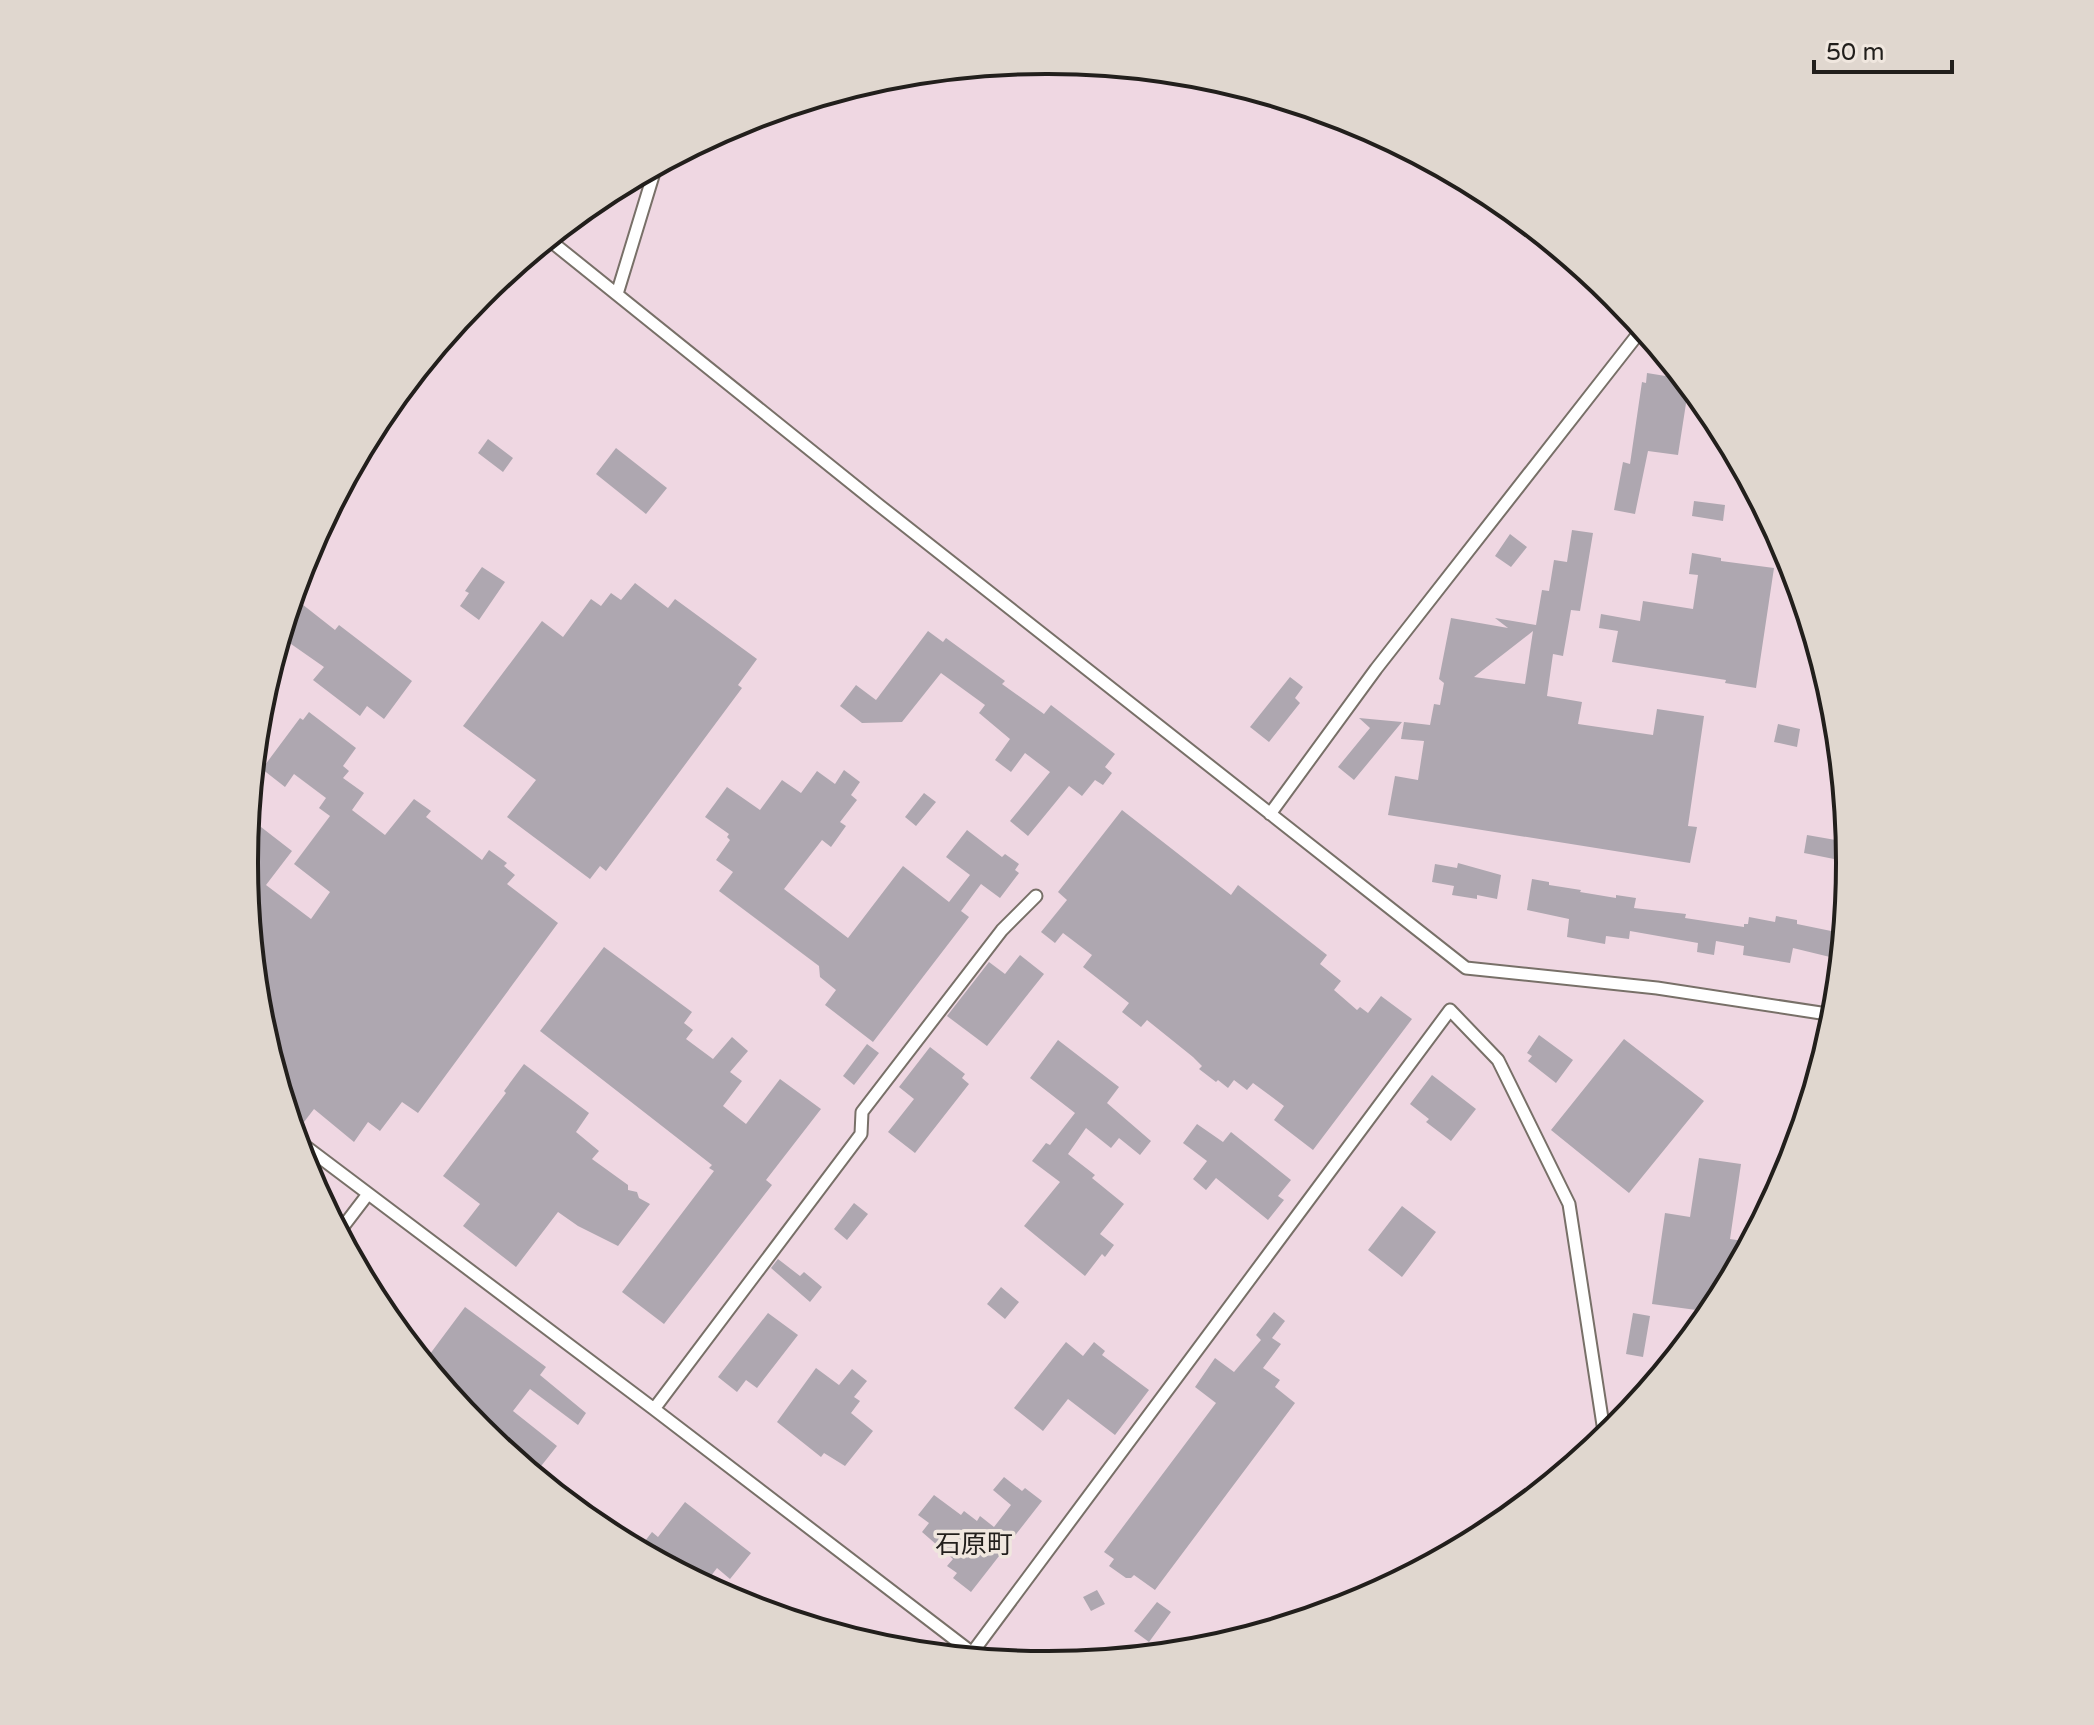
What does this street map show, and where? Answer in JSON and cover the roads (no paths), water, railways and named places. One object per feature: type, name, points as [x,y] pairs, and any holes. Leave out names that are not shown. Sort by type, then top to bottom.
[{"type":"lane","points":[[617,294],[651,181]]},
{"type":"lane","points":[[556,246],[880,506],[1466,968],[1657,988],[1821,1013]]},
{"type":"lane","points":[[1270,814],[1376,669],[1635,338]]},
{"type":"lane","points":[[654,1409],[861,1134],[862,1112],[1002,930],[1036,896]]},
{"type":"lane","points":[[979,1647],[1450,1010],[1498,1060],[1569,1204],[1603,1422]]},
{"type":"lane","points":[[315,1154],[654,1409],[959,1646]]},
{"type":"lane","points":[[346,1223],[368,1194]]},
{"type":"district","name":"石原町","points":[[974,1544]]}]
